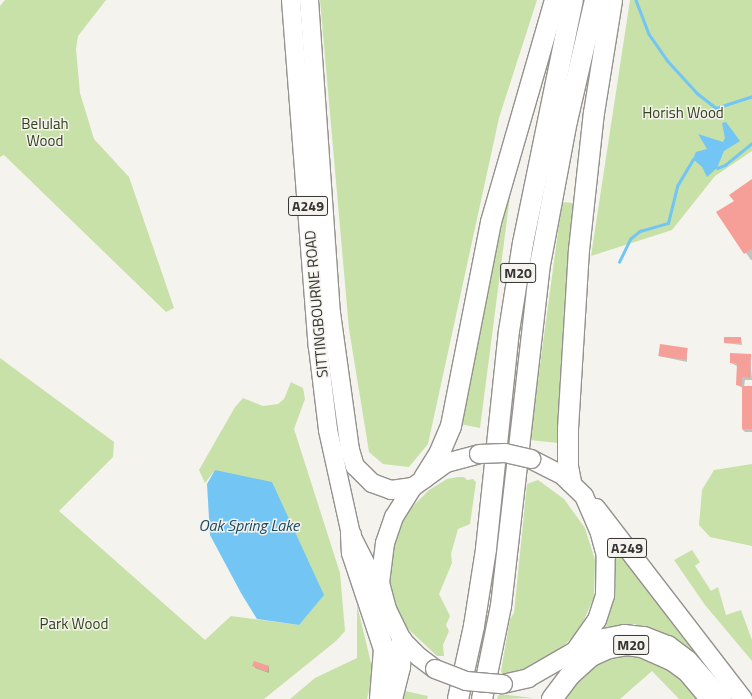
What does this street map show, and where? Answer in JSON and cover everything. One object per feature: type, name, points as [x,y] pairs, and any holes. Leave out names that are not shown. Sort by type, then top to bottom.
[{"type":"highway","name":"SITTINGBOURNE ROAD","points":[[291,0],[325,412],[351,535],[383,598],[402,640]]},
{"type":"highway","name":"SITTINGBOURNE ROAD","points":[[309,0],[331,313],[350,450],[356,466],[372,483],[390,490],[418,483]]},
{"type":"highway","name":"M20","points":[[418,483],[440,452],[451,426],[491,222],[555,0]]},
{"type":"highway","name":"M20","points":[[458,699],[474,626],[484,557],[508,339],[523,243],[574,0]]},
{"type":"highway","name":"M20","points":[[482,699],[501,606],[539,270],[563,141],[595,0]]},
{"type":"highway","points":[[541,699],[577,648],[603,605],[607,577],[606,556],[600,533],[568,466],[568,429],[579,250],[590,143],[612,0]]},
{"type":"highway","points":[[383,598],[380,572],[385,543],[394,517],[418,483],[446,463],[479,454],[504,453],[531,459],[556,470],[578,489]]},
{"type":"highway","name":"A249","points":[[578,489],[596,506],[743,699]]},
{"type":"highway","points":[[351,535],[352,553],[384,649],[380,699]]},
{"type":"highway","points":[[402,640],[419,657],[435,668],[466,681],[502,684],[528,678],[577,648],[624,634],[644,636],[668,646],[688,660],[722,699]]},
{"type":"highway","points":[[392,699],[400,667],[402,640]]},
{"type":"highway","name":"M20","points":[[552,699],[573,672],[591,656],[609,648],[626,645],[655,651],[673,661],[688,672],[712,699]]},
{"type":"green space","name":"Belulah Wood","points":[[5,0],[106,0],[78,36],[76,49],[80,93],[94,139],[129,177],[174,308],[166,312],[4,155],[0,157],[0,6]]},
{"type":"green space","points":[[320,0],[537,0],[499,118],[428,444],[409,467],[383,464],[369,452],[349,329]]},
{"type":"green space","name":"Horish Wood","points":[[630,0],[752,0],[752,151],[715,176],[672,230],[591,256]]},
{"type":"green space","points":[[513,173],[480,428],[460,424]]},
{"type":"green space","points":[[562,202],[573,203],[558,443],[530,440]]},
{"type":"green space","name":"Park Wood","points":[[0,358],[114,442],[113,457],[59,511],[205,640],[231,616],[299,625],[215,470],[205,483],[199,470],[235,407],[243,398],[263,406],[278,404],[284,399],[291,382],[303,388],[305,399],[294,429],[340,573],[345,631],[336,641],[264,699],[0,699]]},
{"type":"green space","points":[[752,464],[752,546],[710,537],[699,525],[702,490],[714,470]]},
{"type":"green space","points":[[464,477],[467,480],[473,479],[476,482],[470,524],[458,529],[451,554],[452,563],[439,594],[450,616],[446,625],[449,631],[443,645],[444,656],[437,656],[405,626],[393,601],[388,563],[401,521],[411,508],[429,490],[447,479]]},
{"type":"green space","points":[[538,480],[564,499],[585,528],[595,560],[594,597],[580,629],[555,655],[523,672],[503,675],[501,671],[510,619],[514,613],[527,484]]},
{"type":"green space","points":[[614,545],[706,660],[717,682],[678,642],[634,624],[602,627],[610,608],[616,581]]},
{"type":"green space","points":[[692,550],[700,562],[695,566],[711,591],[718,587],[726,615],[741,610],[752,640],[752,661],[705,605],[674,560]]},
{"type":"green space","points":[[357,605],[373,671],[367,699],[290,699],[315,678],[357,658]]},
{"type":"green space","points":[[627,653],[657,661],[684,681],[700,699],[679,699],[652,671],[620,699],[560,699],[594,663]]},
{"type":"green space","points":[[405,691],[428,696],[427,699],[403,699]]},
{"type":"green space","points":[[499,694],[533,698],[497,699]]},
{"type":"water","points":[[726,122],[740,141],[724,151],[717,168],[707,177],[702,167],[693,159],[696,152],[707,149],[698,134],[723,142],[725,138],[722,123]]},
{"type":"water","name":"Oak Spring Lake","points":[[215,470],[272,482],[324,595],[299,625],[257,619],[241,593],[210,535],[207,484]]},
{"type":"building","points":[[752,179],[752,249],[744,254],[716,212],[734,201],[729,195]]},
{"type":"building","points":[[724,337],[741,337],[741,343],[724,343]]},
{"type":"building","points":[[660,344],[688,348],[686,360],[658,356]]},
{"type":"building","points":[[730,353],[751,354],[750,378],[742,377],[742,386],[736,385],[737,363],[730,363]]},
{"type":"building","points":[[742,386],[752,386],[752,429],[742,429]]},
{"type":"building","points":[[254,661],[269,666],[267,672],[252,666]]},
{"type":"waterway","points":[[636,0],[649,34],[667,60],[697,93],[716,108],[752,96]]},
{"type":"waterway","points":[[717,168],[725,165],[752,143]]},
{"type":"waterway","points":[[619,262],[630,239],[640,231],[668,223],[677,186],[693,159]]}]
